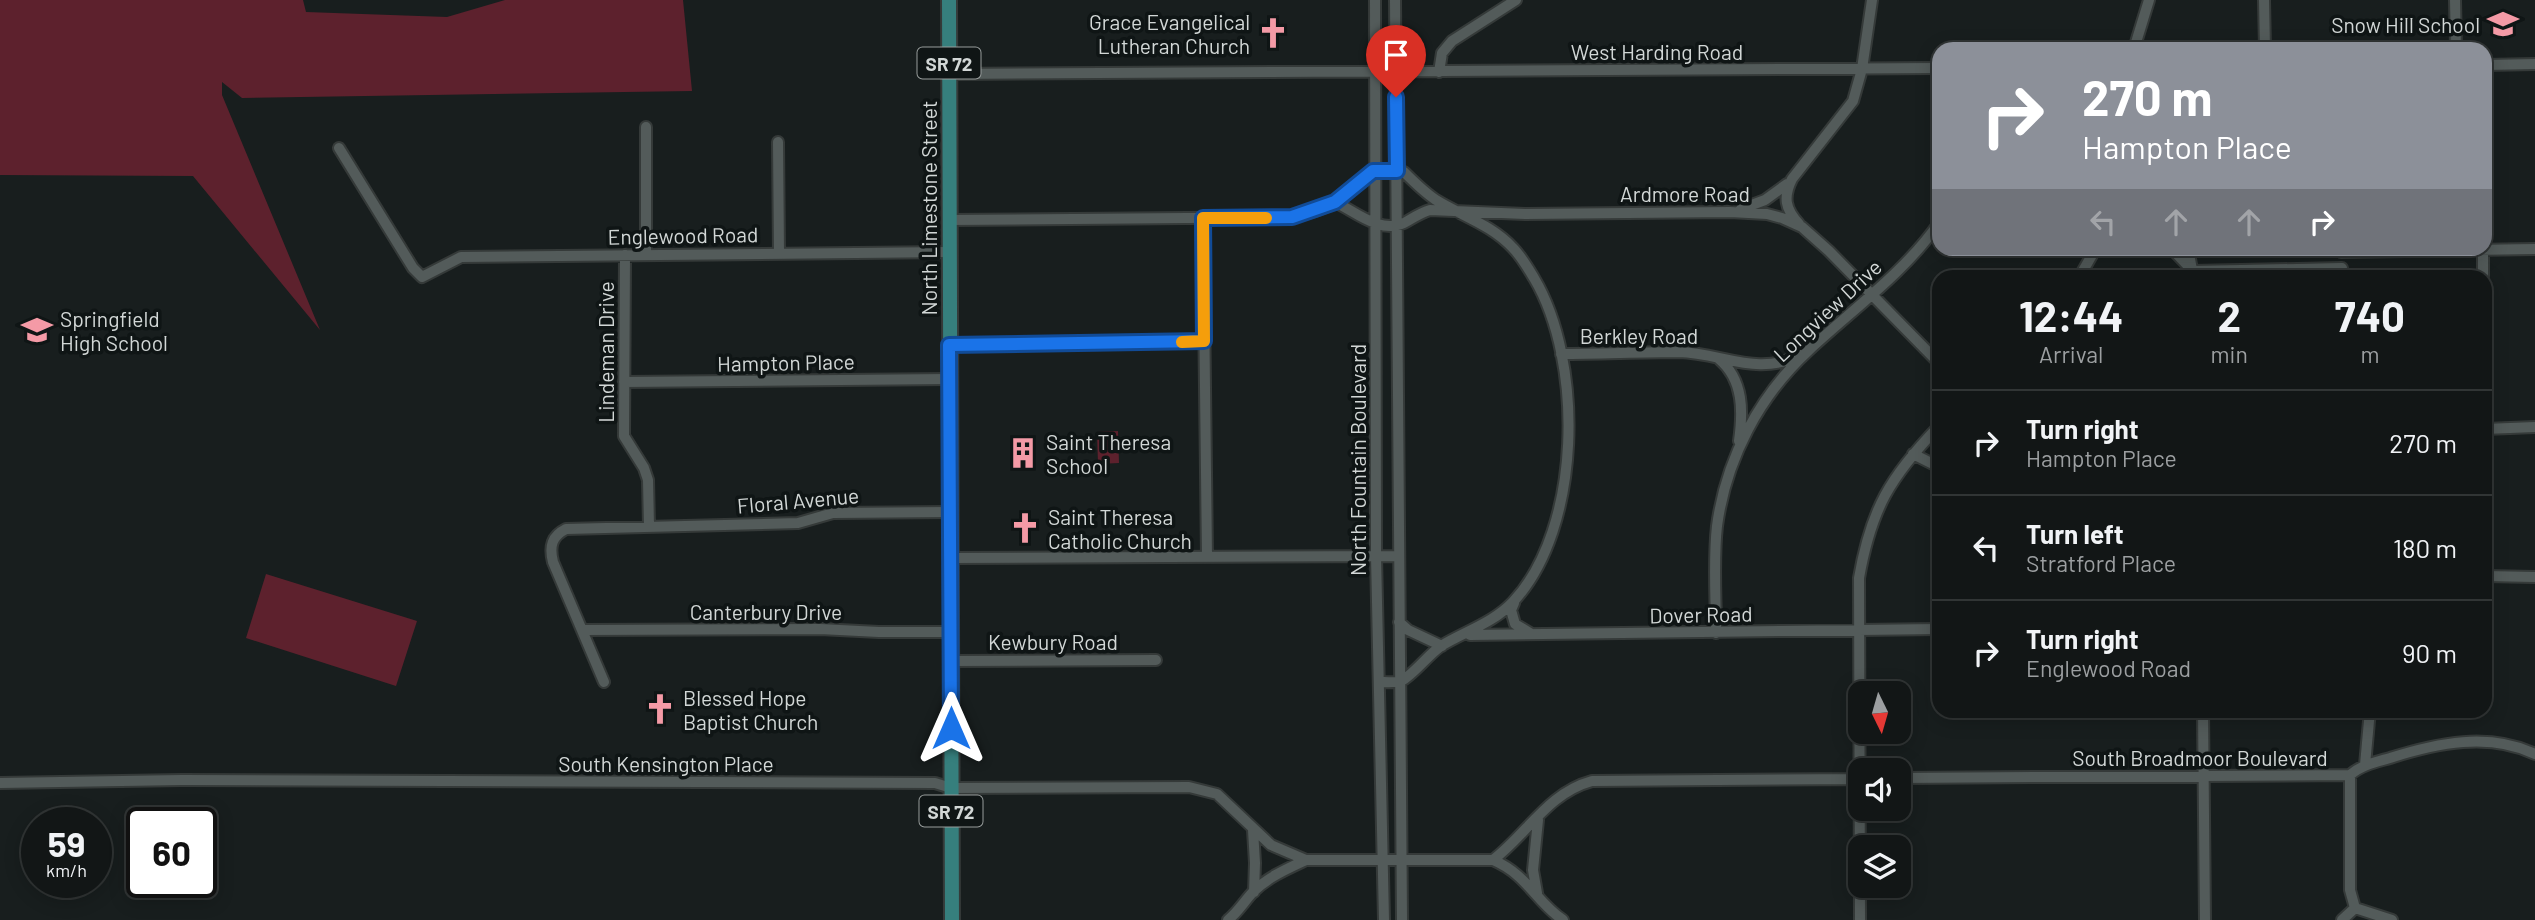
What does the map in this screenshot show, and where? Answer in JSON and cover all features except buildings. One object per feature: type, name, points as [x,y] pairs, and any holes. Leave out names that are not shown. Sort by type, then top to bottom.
[{"type":"main road","name":"North Limestone Street","points":[[949,0],[952,920]]},
{"type":"street","name":"North Fountain Boulevard","points":[[1374,0],[1376,556],[1384,920]]},
{"type":"street","name":"North Fountain Boulevard","points":[[1395,0],[1402,920]]},
{"type":"street","points":[[1439,72],[1442,53],[1452,41],[1516,0]]},
{"type":"street","points":[[1802,227],[1788,211],[1786,190],[1853,101],[1862,69],[1872,0]]},
{"type":"street","points":[[2136,42],[2149,0]]},
{"type":"street","points":[[2264,0],[2265,42]]},
{"type":"street","points":[[2455,0],[2456,42]]},
{"type":"street","points":[[2492,65],[2535,64]]},
{"type":"street","name":"West Harding Road","points":[[949,74],[1932,68]]},
{"type":"street","points":[[646,127],[646,254]]},
{"type":"street","points":[[778,142],[779,253]]},
{"type":"street","name":"Englewood Road","points":[[339,148],[413,268],[422,277],[461,257],[949,252]]},
{"type":"street","points":[[949,220],[1292,217],[1335,202],[1373,171],[1397,171],[1404,172],[1419,187],[1481,223],[1513,248],[1536,282],[1561,354],[1568,409],[1567,457],[1561,496],[1548,545],[1511,610],[1515,624],[1533,634]]},
{"type":"street","points":[[1730,212],[1765,200],[1792,179]]},
{"type":"street","points":[[1335,202],[1375,224]]},
{"type":"street","name":"Ardmore Road","points":[[1375,224],[1398,224],[1430,210],[1525,214],[1767,214],[1802,227],[1932,356]]},
{"type":"street","points":[[1203,218],[1207,556]]},
{"type":"street","name":"Longview Drive","points":[[1716,633],[1717,527],[1728,475],[1738,448],[1772,390],[1807,351],[1871,295],[1917,251],[1932,232]]},
{"type":"street","points":[[2492,250],[2535,248]]},
{"type":"street","name":"Lindeman Drive","points":[[625,255],[624,436],[644,468],[648,480],[649,526]]},
{"type":"street","points":[[2178,256],[2190,270]]},
{"type":"street","points":[[949,345],[1204,341]]},
{"type":"street","name":"Berkley Road","points":[[1561,354],[1679,352],[1717,357],[1735,363],[1766,365],[1790,360],[1807,351]]},
{"type":"street","name":"Berkley Road","points":[[1717,357],[1726,365],[1737,383],[1741,413],[1738,448]]},
{"type":"street","name":"Hampton Place","points":[[624,382],[949,379]]},
{"type":"street","points":[[2492,429],[2535,428]]},
{"type":"street","points":[[1860,758],[1859,579],[1870,527],[1888,487],[1932,434]]},
{"type":"street","points":[[1913,454],[1932,464]]},
{"type":"street","name":"Floral Avenue","points":[[582,630],[553,562],[551,551],[557,534],[566,528],[798,523],[833,513],[950,512]]},
{"type":"street","points":[[950,558],[1399,556]]},
{"type":"street","points":[[2492,576],[2535,577]]},
{"type":"street","points":[[1379,682],[1400,681],[1442,646],[1497,616],[1515,600]]},
{"type":"street","points":[[1399,622],[1408,630],[1442,646]]},
{"type":"street","name":"Canterbury Drive","points":[[582,630],[820,629],[950,632]]},
{"type":"street","name":"Dover Road","points":[[1463,635],[1932,629]]},
{"type":"street","points":[[582,630],[604,682]]},
{"type":"street","name":"Kewbury Road","points":[[950,661],[1156,660]]},
{"type":"street","points":[[2203,718],[2205,920]]},
{"type":"street","points":[[2365,765],[2369,718]]},
{"type":"street","name":"South Broadmoor Boulevard","points":[[1911,778],[2350,775],[2365,765],[2429,747],[2461,742],[2496,742],[2535,754]]},
{"type":"street","points":[[2350,775],[2350,890],[2355,908]]},
{"type":"street","points":[[1493,860],[1538,819],[1555,799],[1576,786],[1592,782],[1848,779]]},
{"type":"street","name":"South Kensington Place","points":[[0,783],[182,780],[934,783],[951,788],[1189,787],[1205,790],[1226,800],[1253,830],[1271,845],[1306,860]]},
{"type":"street","points":[[1537,893],[1533,870],[1538,819]]},
{"type":"street","points":[[1860,821],[1860,920]]},
{"type":"street","points":[[1253,830],[1254,892]]},
{"type":"street","points":[[1228,920],[1254,892],[1284,870],[1306,860],[1402,859],[1493,860],[1511,868],[1537,893],[1546,906],[1563,920]]},
{"type":"street","points":[[2342,920],[2355,908]]},
{"type":"street","points":[[2355,908],[2392,920]]},
{"type":"shaded area","points":[[0,0],[303,0],[306,12],[447,17],[505,0],[683,0],[692,91],[242,98],[222,82],[222,95],[320,330],[193,176],[0,175]]},
{"type":"shaded area","points":[[1118,431],[1119,463],[1098,464],[1097,432]]},
{"type":"shaded area","points":[[266,574],[417,621],[396,686],[246,638]]},
{"type":"slow traffic","points":[[1182,342],[1204,341],[1203,218],[1266,218]]},
{"type":"place","name":"Snow Hill School","points":[[2503,24]]},
{"type":"place","name":"Grace Evangelical Lutheran Church","points":[[1273,33]]},
{"type":"place","name":"Springfield High School","points":[[37,330]]},
{"type":"place","name":"Saint Theresa School","points":[[1023,453]]},
{"type":"place","name":"Saint Theresa Catholic Church","points":[[1025,528]]},
{"type":"place","name":"Blessed Hope Baptist Church","points":[[660,709]]},
{"type":"route","points":[[951,728],[949,345],[1204,341],[1203,218],[1292,217],[1335,202],[1373,171],[1397,171],[1396,97]]}]
